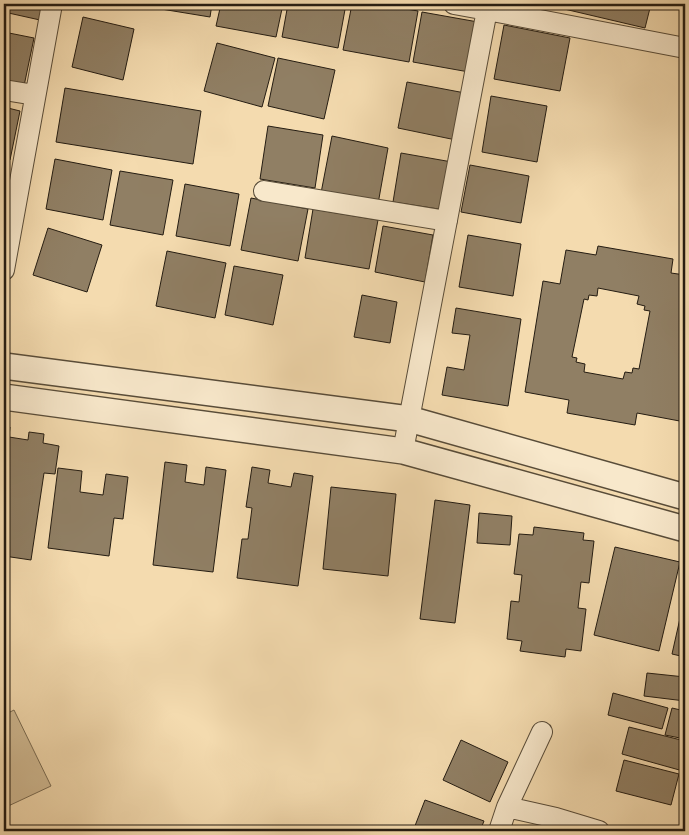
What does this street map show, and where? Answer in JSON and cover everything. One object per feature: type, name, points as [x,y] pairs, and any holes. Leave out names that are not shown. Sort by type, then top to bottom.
[{"type":"street","points":[[4,270],[52,4]]},
{"type":"street","points":[[454,4],[488,7],[685,48]]},
{"type":"street","points":[[403,451],[488,7]]},
{"type":"street","points":[[4,90],[35,95]]},
{"type":"street","points":[[264,191],[447,221]]},
{"type":"street","points":[[4,366],[409,419],[685,497]]},
{"type":"street","points":[[4,397],[403,451],[685,529]]},
{"type":"street","points":[[499,831],[507,806],[542,732]]},
{"type":"street","points":[[507,806],[599,831]]},
{"type":"shaded area","points":[[14,710],[51,786],[4,808],[4,715]]},
{"type":"building","points":[[4,4],[43,4],[40,20],[4,12]]},
{"type":"building","points":[[127,4],[147,4],[146,8]]},
{"type":"building","points":[[156,4],[212,4],[210,17],[155,8]]},
{"type":"building","points":[[221,4],[283,4],[276,37],[216,26]]},
{"type":"building","points":[[288,4],[346,4],[338,48],[282,37]]},
{"type":"building","points":[[352,4],[377,4],[418,11],[409,62],[343,50]]},
{"type":"building","points":[[543,4],[651,4],[645,28]]},
{"type":"building","points":[[422,12],[478,22],[469,72],[413,62]]},
{"type":"building","points":[[83,17],[134,29],[123,80],[72,67]]},
{"type":"building","points":[[504,25],[570,38],[560,91],[494,79]]},
{"type":"building","points":[[4,32],[34,38],[24,86],[4,82]]},
{"type":"building","points":[[217,43],[275,58],[262,107],[204,91]]},
{"type":"building","points":[[278,58],[335,70],[324,119],[268,106]]},
{"type":"building","points":[[407,82],[465,93],[456,140],[398,128]]},
{"type":"building","points":[[65,88],[201,111],[193,164],[56,142]]},
{"type":"building","points":[[491,96],[547,106],[537,162],[482,152]]},
{"type":"building","points":[[4,107],[20,111],[10,160],[4,158]]},
{"type":"building","points":[[268,126],[323,135],[315,188],[260,179]]},
{"type":"building","points":[[332,136],[388,148],[378,204],[321,193]]},
{"type":"building","points":[[401,153],[452,162],[445,210],[393,202]]},
{"type":"building","points":[[55,159],[112,170],[103,220],[46,209]]},
{"type":"building","points":[[470,165],[529,176],[521,223],[461,212]]},
{"type":"building","points":[[120,171],[173,180],[163,235],[110,225]]},
{"type":"building","points":[[4,180],[14,183],[4,227]]},
{"type":"building","points":[[185,184],[239,194],[230,246],[176,236]]},
{"type":"building","points":[[251,198],[308,209],[298,261],[241,250]]},
{"type":"building","points":[[313,209],[378,220],[369,269],[305,258]]},
{"type":"building","points":[[383,226],[433,235],[425,282],[375,272]]},
{"type":"building","points":[[48,228],[102,245],[87,292],[33,275]]},
{"type":"building","points":[[468,235],[521,244],[513,296],[459,287]]},
{"type":"building","points":[[598,246],[673,259],[671,273],[685,275],[685,422],[637,413],[635,425],[567,413],[569,400],[525,392],[543,281],[560,284],[566,250],[596,255]],"holes":[[[598,288],[639,296],[637,304],[645,306],[644,310],[650,311],[639,369],[633,368],[632,373],[625,372],[623,379],[584,372],[585,364],[576,362],[577,358],[572,357],[584,299],[588,300],[589,295],[597,296]]]},
{"type":"building","points":[[167,251],[226,263],[215,318],[156,306]]},
{"type":"building","points":[[234,266],[283,275],[273,325],[225,315]]},
{"type":"building","points":[[362,295],[397,302],[390,343],[354,337]]},
{"type":"building","points":[[456,308],[521,319],[508,406],[442,395],[447,367],[464,370],[470,335],[452,333]]},
{"type":"building","points":[[4,426],[10,427],[9,437],[28,440],[29,432],[44,434],[43,443],[59,446],[55,474],[44,473],[31,560],[4,556]]},
{"type":"building","points":[[165,462],[187,465],[185,482],[204,485],[206,467],[226,470],[213,572],[153,565]]},
{"type":"building","points":[[252,467],[270,470],[268,483],[291,487],[294,473],[313,476],[298,586],[237,578],[242,539],[248,539],[252,508],[246,507]]},
{"type":"building","points":[[58,468],[82,471],[80,492],[103,495],[106,474],[128,477],[123,519],[114,518],[109,556],[48,548]]},
{"type":"building","points":[[331,487],[396,494],[388,576],[323,569]]},
{"type":"building","points":[[435,500],[470,505],[455,623],[420,619]]},
{"type":"building","points":[[479,513],[512,516],[510,545],[477,543]]},
{"type":"building","points":[[534,527],[584,533],[583,540],[594,541],[589,583],[581,582],[578,608],[586,609],[581,651],[566,649],[565,657],[520,651],[522,641],[507,639],[511,601],[519,602],[522,575],[514,574],[519,534],[533,535]]},
{"type":"building","points":[[615,547],[680,562],[659,651],[594,635]]},
{"type":"building","points":[[685,596],[685,657],[672,654]]},
{"type":"building","points":[[647,673],[685,677],[685,701],[644,696]]},
{"type":"building","points":[[613,693],[668,708],[662,729],[608,715]]},
{"type":"building","points":[[672,708],[685,711],[685,739],[665,735]]},
{"type":"building","points":[[629,727],[685,741],[685,764],[683,771],[622,754]]},
{"type":"building","points":[[461,740],[508,762],[490,802],[443,780]]},
{"type":"building","points":[[624,760],[679,774],[671,805],[616,791]]},
{"type":"building","points":[[425,800],[484,821],[480,831],[413,831]]},
{"type":"building","points":[[685,808],[685,831],[679,831]]}]
